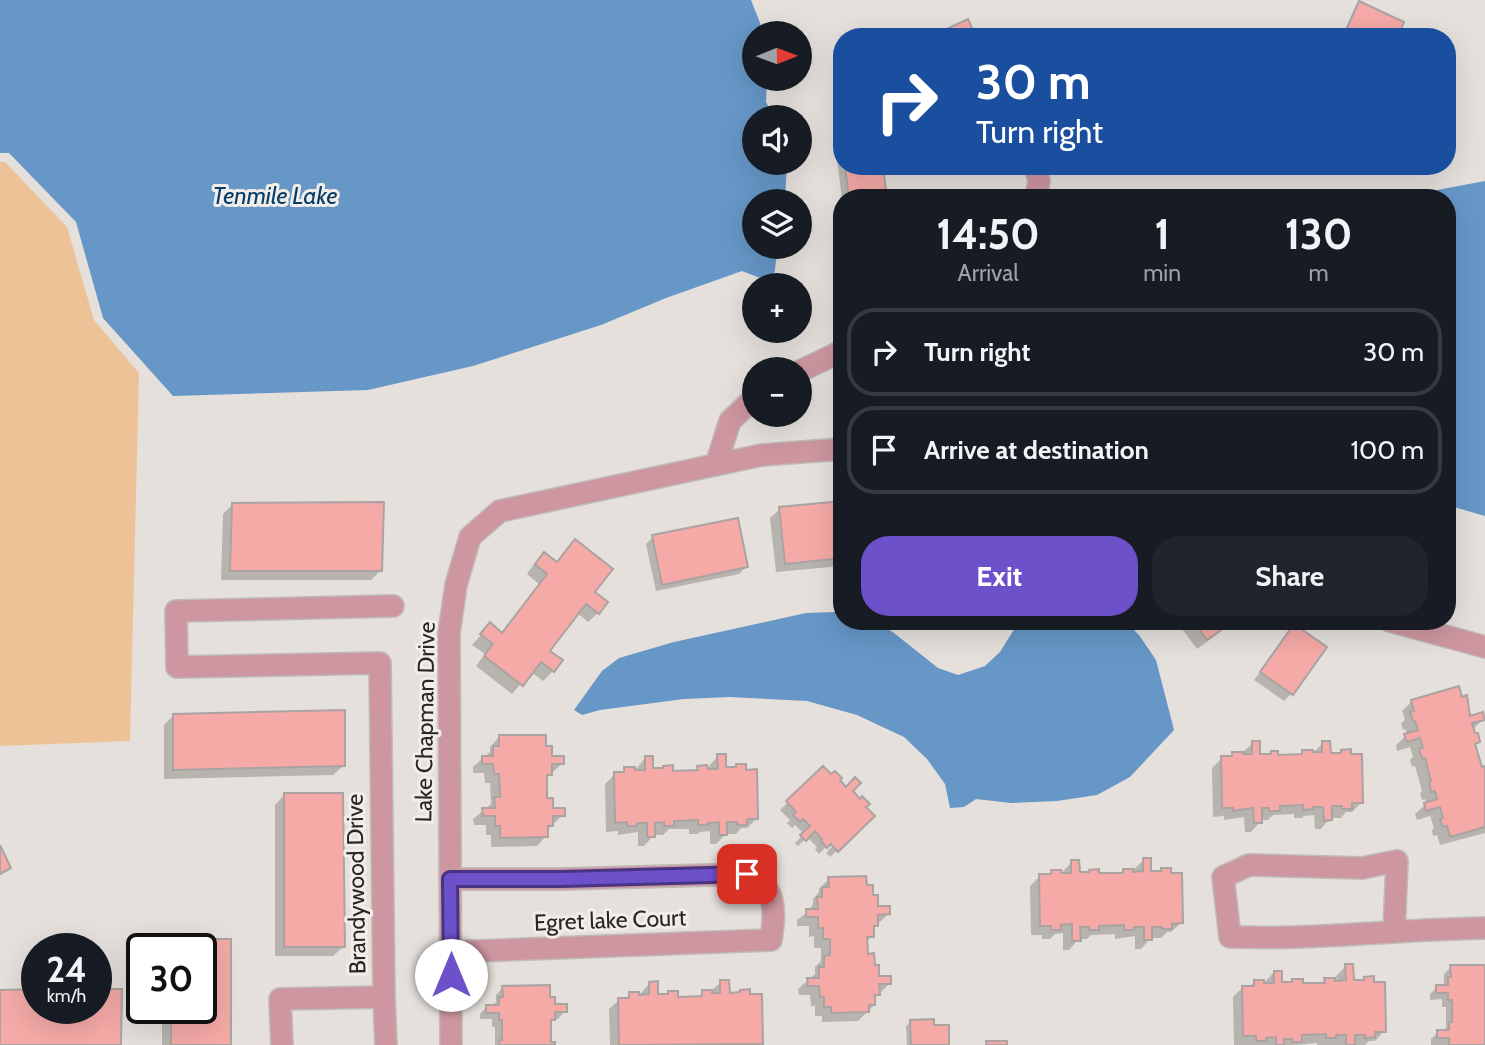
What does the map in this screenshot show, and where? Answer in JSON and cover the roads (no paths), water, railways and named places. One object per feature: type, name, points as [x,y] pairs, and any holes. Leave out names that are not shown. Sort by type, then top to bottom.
[{"type":"street","points":[[812,365],[833,355]]},
{"type":"street","points":[[716,465],[730,421],[742,410]]},
{"type":"street","name":"Lake Chapman Drive","points":[[452,1045],[449,634],[456,585],[470,537],[500,511],[762,455],[833,450]]},
{"type":"street","name":"Brandywood Drive","points":[[282,1045],[280,999],[384,997],[380,663],[177,667],[176,611],[393,607]]},
{"type":"street","points":[[1423,630],[1485,647]]},
{"type":"street","points":[[1394,932],[1396,861],[1362,868],[1249,865],[1223,877],[1230,937],[1294,937],[1485,928]]},
{"type":"street","name":"Egret lake Court","points":[[450,879],[747,874],[759,879],[771,894],[775,915],[771,940],[451,952]]},
{"type":"street","points":[[384,997],[386,1045]]},
{"type":"water","name":"Tenmile Lake","points":[[0,0],[751,0],[759,21],[742,21],[742,91],[766,91],[768,105],[742,105],[742,175],[786,175],[786,189],[742,189],[742,259],[776,259],[774,273],[742,271],[601,325],[473,366],[368,390],[173,396],[103,318],[76,222],[9,153],[0,153]]},
{"type":"water","points":[[1485,181],[1485,516],[1456,508],[1456,189],[1442,189]]},
{"type":"water","points":[[833,612],[833,630],[890,630],[938,668],[958,675],[985,666],[1000,652],[1014,630],[1134,630],[1156,660],[1174,730],[1130,777],[1097,795],[1057,801],[1011,803],[976,799],[964,807],[950,808],[945,784],[927,759],[904,737],[857,715],[807,701],[730,697],[684,699],[600,710],[582,715],[574,710],[602,671],[619,658],[674,642],[806,613]]}]
